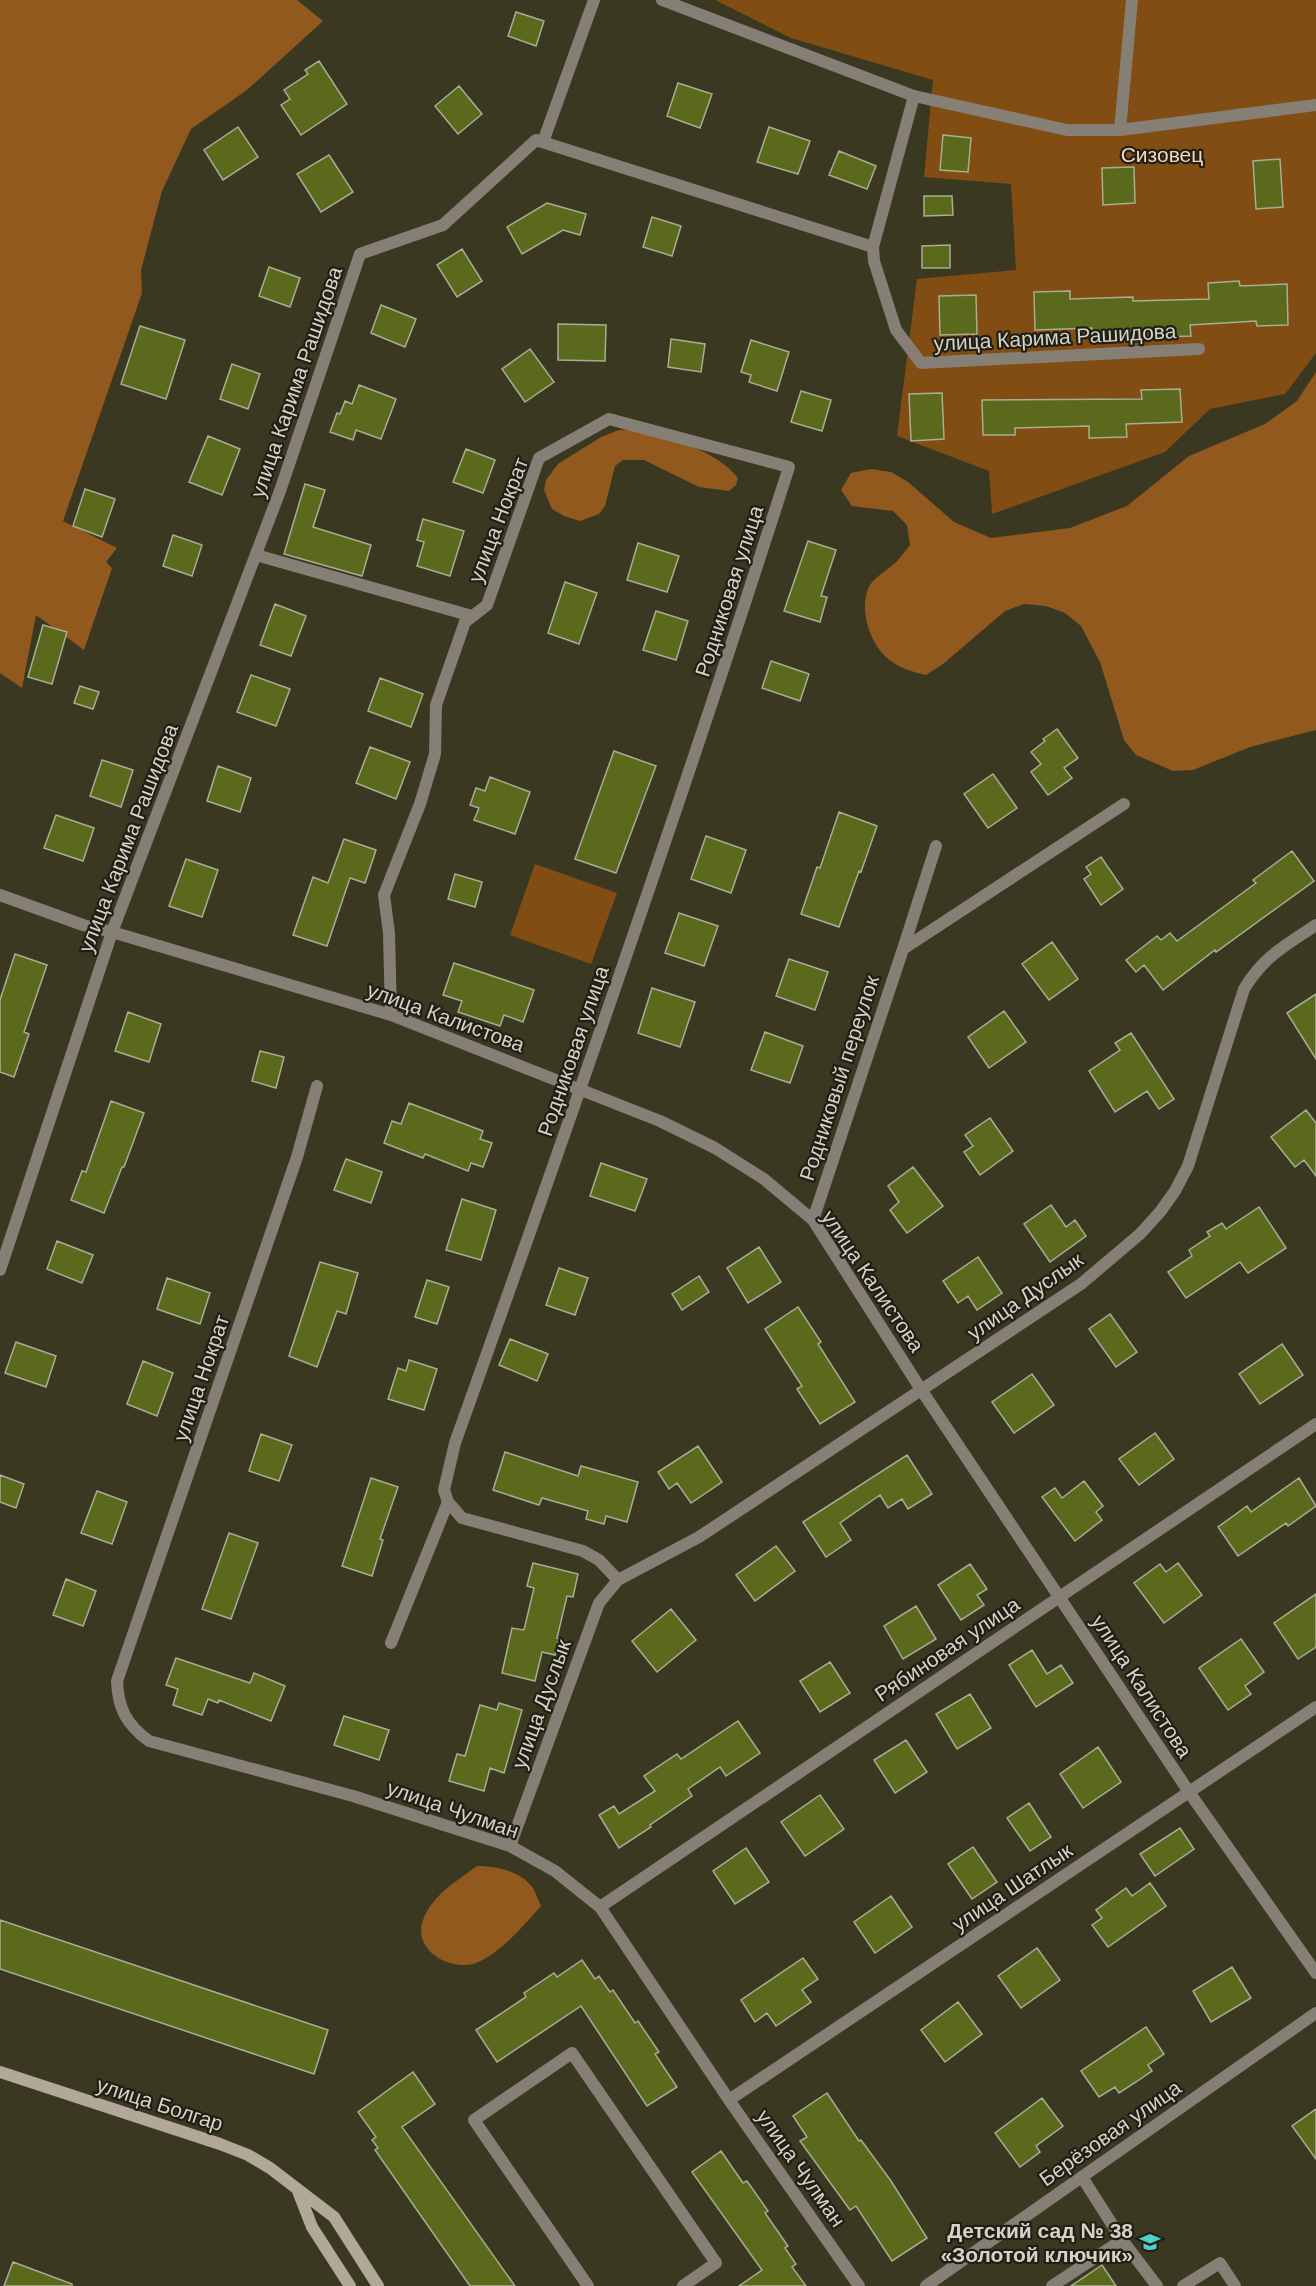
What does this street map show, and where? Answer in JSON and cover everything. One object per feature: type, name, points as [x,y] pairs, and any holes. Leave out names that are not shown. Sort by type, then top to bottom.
[{"type":"street","points":[[594,0],[543,142],[873,247],[914,96]]},
{"type":"street","points":[[663,0],[914,96],[1067,130],[1120,130],[1316,105]]},
{"type":"street","points":[[1120,130],[1132,0]]},
{"type":"street","name":"улица Карима Рашидова","points":[[0,1270],[112,932],[280,491],[360,254],[443,225],[536,140],[543,142]]},
{"type":"street","name":"улица Карима Рашидова","points":[[873,247],[874,261],[896,330],[921,363],[1199,350]]},
{"type":"street","name":"улица Нократ","points":[[391,1015],[389,933],[384,895],[420,804],[435,754],[436,705],[465,622],[487,605],[538,458],[609,419],[789,467]]},
{"type":"street","name":"Родниковая улица","points":[[391,1643],[448,1502],[444,1490],[455,1443],[581,1090],[724,668],[789,467]]},
{"type":"street","points":[[256,555],[472,616]]},
{"type":"street","points":[[903,949],[1124,804]]},
{"type":"street","name":"Родниковый переулок","points":[[813,1220],[936,846]]},
{"type":"street","name":"улица Калистова","points":[[0,895],[83,925],[391,1015],[660,1121],[715,1148],[765,1179],[813,1220],[922,1390],[1188,1792],[1316,1973]]},
{"type":"street","name":"улица Дуслык","points":[[510,1846],[598,1603],[618,1580],[699,1537],[1082,1284],[1140,1234],[1175,1191],[1188,1166],[1244,989],[1268,957],[1316,925]]},
{"type":"street","name":"улица Нократ","points":[[117,1681],[297,1157],[317,1086]]},
{"type":"street","name":"Рябиновая улица","points":[[600,1907],[1316,1425]]},
{"type":"street","points":[[448,1502],[462,1518],[583,1551],[599,1560],[618,1580]]},
{"type":"street","name":"улица Чулман","points":[[117,1681],[120,1707],[126,1720],[135,1731],[149,1741],[352,1796],[510,1846],[555,1871],[600,1907],[729,2100],[859,2286]]},
{"type":"street","name":"улица Шатлык","points":[[729,2100],[1316,1707]]},
{"type":"street","name":"Берёзовая улица","points":[[926,2286],[1316,2013]]},
{"type":"street","points":[[588,2286],[474,2120],[572,2053],[716,2263],[683,2286]]},
{"type":"street","name":"улица Болгар","points":[[0,2072],[248,2155],[270,2168],[334,2217],[378,2286]]},
{"type":"street","points":[[1082,2177],[1122,2240],[1157,2286]]},
{"type":"street","name":"улица Болгар","points":[[298,2191],[312,2227],[351,2286]]},
{"type":"street","points":[[1052,2286],[1122,2240]]},
{"type":"street","points":[[1183,2286],[1220,2263],[1235,2286]]},
{"type":"green space","name":"Сизовец","points":[[715,0],[1316,0],[1316,353],[1285,394],[1210,409],[1165,452],[992,514],[989,471],[897,436],[917,279],[1016,270],[1011,184],[924,177],[933,80],[791,38]]},
{"type":"green space","points":[[535,864],[617,893],[591,964],[510,935]]},
{"type":"shaded area","points":[[0,0],[297,0],[323,21],[247,90],[191,129],[162,191],[141,270],[142,293],[63,521],[117,548],[106,562],[112,568],[84,650],[36,615],[22,688],[0,673]]},
{"type":"shaded area","points":[[1316,372],[1316,730],[1250,747],[1193,770],[1173,771],[1136,755],[1124,740],[1100,662],[1081,626],[1065,613],[1046,606],[1024,604],[1005,611],[943,664],[926,675],[895,664],[878,647],[866,618],[868,589],[873,581],[895,563],[910,545],[907,525],[893,511],[852,506],[841,490],[851,473],[871,469],[891,472],[908,482],[954,522],[991,538],[1070,528],[1127,506],[1189,456],[1265,424],[1297,401]]},
{"type":"shaded area","points":[[639,429],[706,453],[729,468],[738,478],[736,485],[729,491],[699,487],[644,460],[623,460],[615,466],[605,506],[599,514],[580,521],[552,509],[544,490],[546,480],[558,464],[601,437],[619,430]]},
{"type":"shaded area","points":[[477,1866],[500,1868],[522,1877],[533,1888],[541,1906],[494,1953],[476,1963],[455,1964],[436,1956],[428,1949],[421,1931],[423,1920],[432,1903],[439,1896]]},
{"type":"building","points":[[516,12],[544,21],[536,46],[508,36]]},
{"type":"building","points":[[319,61],[347,104],[301,135],[281,105],[290,99],[284,90],[308,74],[305,70]]},
{"type":"building","points":[[678,83],[712,94],[700,128],[667,116]]},
{"type":"building","points":[[459,86],[482,114],[458,134],[435,106]]},
{"type":"building","points":[[238,127],[258,157],[223,180],[204,150]]},
{"type":"building","points":[[769,127],[810,141],[798,174],[757,162]]},
{"type":"building","points":[[943,135],[971,138],[968,172],[940,170]]},
{"type":"building","points":[[839,151],[876,166],[867,189],[829,175]]},
{"type":"building","points":[[329,155],[353,192],[321,212],[297,174]]},
{"type":"building","points":[[1280,159],[1283,207],[1256,209],[1253,161]]},
{"type":"building","points":[[1134,167],[1135,203],[1103,205],[1102,168]]},
{"type":"building","points":[[924,196],[952,196],[953,215],[924,216]]},
{"type":"building","points":[[547,203],[586,214],[580,235],[563,230],[522,254],[507,227]]},
{"type":"building","points":[[652,217],[681,226],[672,256],[643,247]]},
{"type":"building","points":[[950,245],[950,268],[922,268],[922,246]]},
{"type":"building","points":[[462,249],[482,281],[457,297],[437,265]]},
{"type":"building","points":[[269,267],[300,278],[290,307],[259,296]]},
{"type":"building","points":[[1239,281],[1240,286],[1287,284],[1288,325],[1257,326],[1256,321],[1190,325],[1191,336],[1159,337],[1159,330],[1092,333],[1092,328],[1035,330],[1034,292],[1070,291],[1070,299],[1133,297],[1133,301],[1209,299],[1208,283]]},
{"type":"building","points":[[976,295],[977,334],[940,335],[939,296]]},
{"type":"building","points":[[381,305],[416,319],[405,347],[371,333]]},
{"type":"building","points":[[558,324],[606,325],[605,361],[558,360]]},
{"type":"building","points":[[140,326],[185,340],[166,399],[121,384]]},
{"type":"building","points":[[671,339],[705,344],[701,372],[668,367]]},
{"type":"building","points":[[751,340],[789,352],[777,391],[749,382],[751,375],[741,372]]},
{"type":"building","points":[[530,349],[554,382],[525,402],[502,369]]},
{"type":"building","points":[[232,364],[260,374],[248,409],[220,399]]},
{"type":"building","points":[[359,385],[396,399],[381,439],[356,430],[353,440],[330,432],[337,413],[340,414],[345,401],[352,404]]},
{"type":"building","points":[[1180,389],[1182,422],[1126,424],[1127,437],[1089,438],[1089,426],[1015,428],[1015,435],[983,435],[982,400],[1142,399],[1141,390]]},
{"type":"building","points":[[801,391],[831,400],[822,431],[791,422]]},
{"type":"building","points":[[942,393],[944,439],[911,441],[909,394]]},
{"type":"building","points":[[208,436],[240,449],[222,495],[189,482]]},
{"type":"building","points":[[466,449],[495,460],[483,493],[453,482]]},
{"type":"building","points":[[305,484],[325,490],[313,527],[371,545],[362,576],[284,554]]},
{"type":"building","points":[[85,489],[115,499],[102,537],[73,526]]},
{"type":"building","points":[[423,519],[464,531],[450,576],[417,566],[424,542],[417,540]]},
{"type":"building","points":[[173,535],[202,545],[192,576],[163,566]]},
{"type":"building","points":[[808,541],[836,550],[821,596],[827,597],[820,622],[784,611]]},
{"type":"building","points":[[638,543],[679,556],[667,592],[627,580]]},
{"type":"building","points":[[565,582],[597,593],[579,644],[548,633]]},
{"type":"building","points":[[275,604],[306,616],[291,656],[260,645]]},
{"type":"building","points":[[656,611],[688,621],[676,660],[643,650]]},
{"type":"building","points":[[43,625],[67,632],[52,684],[28,677]]},
{"type":"building","points":[[771,661],[809,674],[800,701],[762,688]]},
{"type":"building","points":[[251,675],[290,689],[276,726],[237,712]]},
{"type":"building","points":[[380,678],[423,694],[411,727],[368,711]]},
{"type":"building","points":[[80,686],[99,692],[93,709],[74,703]]},
{"type":"building","points":[[1057,729],[1078,758],[1064,768],[1072,778],[1048,795],[1031,772],[1041,764],[1031,752]]},
{"type":"building","points":[[370,747],[410,762],[396,799],[356,783]]},
{"type":"building","points":[[614,751],[656,766],[616,873],[575,859]]},
{"type":"building","points":[[102,760],[133,770],[121,807],[90,796]]},
{"type":"building","points":[[218,766],[251,778],[240,812],[207,801]]},
{"type":"building","points":[[993,774],[1017,808],[988,828],[964,794]]},
{"type":"building","points":[[490,777],[530,792],[515,834],[474,820],[479,808],[470,805],[476,788],[485,791]]},
{"type":"building","points":[[839,812],[877,826],[839,927],[801,914]]},
{"type":"building","points":[[56,815],[94,828],[83,861],[44,848]]},
{"type":"building","points":[[706,836],[746,850],[731,893],[691,879]]},
{"type":"building","points":[[344,839],[376,850],[365,883],[350,878],[327,946],[293,935],[313,877],[328,883]]},
{"type":"building","points":[[1292,851],[1314,881],[1216,952],[1215,950],[1163,990],[1144,965],[1136,972],[1126,960],[1157,936],[1161,940],[1170,933],[1177,941],[1256,883],[1253,880]]},
{"type":"building","points":[[1101,857],[1123,889],[1101,905],[1084,879],[1091,874],[1086,867]]},
{"type":"building","points":[[186,859],[218,870],[202,917],[169,906]]},
{"type":"building","points":[[455,874],[482,882],[475,907],[448,899]]},
{"type":"building","points":[[679,913],[718,926],[704,966],[665,953]]},
{"type":"building","points":[[1052,942],[1078,979],[1049,1000],[1022,964]]},
{"type":"building","points":[[15,954],[47,965],[24,1032],[29,1034],[14,1077],[0,1072],[0,1000]]},
{"type":"building","points":[[789,959],[828,972],[815,1010],[776,996]]},
{"type":"building","points":[[454,963],[534,990],[523,1022],[504,1015],[500,1026],[458,1012],[462,1001],[443,995]]},
{"type":"building","points":[[652,988],[695,1002],[680,1047],[638,1033]]},
{"type":"building","points":[[1316,994],[1316,1059],[1287,1013]]},
{"type":"building","points":[[1004,1011],[1026,1042],[989,1068],[968,1037]]},
{"type":"building","points":[[128,1012],[161,1024],[149,1062],[115,1051]]},
{"type":"building","points":[[765,1032],[803,1046],[790,1083],[751,1070]]},
{"type":"building","points":[[1131,1033],[1174,1099],[1159,1109],[1147,1091],[1115,1112],[1089,1071],[1120,1050],[1115,1043]]},
{"type":"building","points":[[260,1051],[284,1057],[276,1088],[252,1081]]},
{"type":"building","points":[[111,1101],[144,1113],[104,1213],[71,1200],[82,1171],[86,1172]]},
{"type":"building","points":[[409,1103],[483,1131],[480,1139],[492,1143],[483,1167],[471,1163],[468,1171],[425,1154],[423,1158],[384,1143],[392,1121],[401,1124]]},
{"type":"building","points":[[1306,1110],[1316,1123],[1316,1176],[1304,1160],[1295,1167],[1271,1137]]},
{"type":"building","points":[[990,1118],[1013,1151],[980,1175],[964,1152],[973,1146],[965,1135]]},
{"type":"building","points":[[346,1159],[382,1172],[371,1203],[334,1190]]},
{"type":"building","points":[[601,1163],[647,1179],[635,1211],[590,1196]]},
{"type":"building","points":[[913,1167],[943,1206],[907,1233],[890,1210],[899,1202],[888,1186]]},
{"type":"building","points":[[462,1199],[496,1210],[481,1260],[446,1250]]},
{"type":"building","points":[[1051,1205],[1066,1227],[1075,1220],[1086,1236],[1050,1262],[1024,1224]]},
{"type":"building","points":[[1259,1207],[1286,1248],[1248,1273],[1240,1262],[1186,1298],[1168,1272],[1192,1256],[1189,1250],[1210,1236],[1207,1232],[1222,1223],[1226,1229]]},
{"type":"building","points":[[57,1241],[93,1255],[82,1283],[47,1269]]},
{"type":"building","points":[[759,1247],[781,1282],[748,1303],[727,1268]]},
{"type":"building","points":[[978,1257],[1002,1293],[977,1310],[968,1296],[958,1303],[943,1281]]},
{"type":"building","points":[[320,1262],[358,1273],[346,1314],[337,1311],[317,1367],[289,1356]]},
{"type":"building","points":[[559,1268],[588,1278],[575,1315],[546,1305]]},
{"type":"building","points":[[699,1276],[709,1292],[682,1310],[672,1294]]},
{"type":"building","points":[[167,1278],[210,1293],[200,1324],[157,1309]]},
{"type":"building","points":[[427,1280],[449,1287],[437,1324],[415,1317]]},
{"type":"building","points":[[798,1307],[821,1342],[818,1344],[855,1402],[820,1424],[797,1389],[802,1386],[765,1329]]},
{"type":"building","points":[[1110,1314],[1137,1352],[1116,1367],[1089,1329]]},
{"type":"building","points":[[510,1339],[548,1354],[537,1381],[499,1365]]},
{"type":"building","points":[[16,1342],[56,1356],[46,1387],[5,1373]]},
{"type":"building","points":[[1282,1344],[1303,1375],[1260,1404],[1239,1374]]},
{"type":"building","points":[[409,1360],[437,1369],[424,1410],[388,1399],[398,1368],[406,1371]]},
{"type":"building","points":[[143,1361],[173,1373],[157,1416],[127,1404]]},
{"type":"building","points":[[1032,1374],[1054,1405],[1014,1433],[992,1402]]},
{"type":"building","points":[[1155,1433],[1174,1459],[1139,1485],[1119,1459]]},
{"type":"building","points":[[261,1434],[292,1445],[279,1481],[249,1471]]},
{"type":"building","points":[[698,1446],[722,1482],[691,1503],[677,1483],[669,1489],[658,1472]]},
{"type":"building","points":[[505,1452],[578,1476],[581,1466],[638,1482],[627,1522],[606,1516],[604,1524],[586,1519],[588,1511],[542,1498],[539,1505],[493,1490]]},
{"type":"building","points":[[907,1455],[932,1494],[908,1509],[902,1499],[888,1508],[880,1495],[840,1523],[851,1540],[826,1557],[803,1522]]},
{"type":"building","points":[[0,1475],[24,1484],[16,1508],[0,1502]]},
{"type":"building","points":[[371,1478],[398,1487],[380,1539],[383,1540],[372,1576],[342,1566]]},
{"type":"building","points":[[1299,1478],[1316,1506],[1288,1526],[1286,1523],[1238,1556],[1218,1527],[1247,1506],[1251,1512]]},
{"type":"building","points":[[1084,1481],[1103,1506],[1096,1512],[1102,1520],[1075,1541],[1042,1497],[1055,1488],[1062,1498]]},
{"type":"building","points":[[97,1491],[127,1502],[112,1544],[81,1533]]},
{"type":"building","points":[[229,1533],[258,1543],[231,1619],[202,1609]]},
{"type":"building","points":[[776,1546],[795,1571],[755,1601],[736,1575]]},
{"type":"building","points":[[533,1563],[578,1574],[573,1597],[567,1596],[555,1655],[542,1652],[535,1681],[502,1673],[512,1628],[524,1630],[534,1588],[527,1586]]},
{"type":"building","points":[[1178,1563],[1202,1595],[1164,1623],[1134,1583],[1160,1564],[1166,1572]]},
{"type":"building","points":[[970,1564],[987,1589],[977,1595],[984,1605],[961,1620],[938,1585]]},
{"type":"building","points":[[66,1579],[96,1591],[83,1626],[53,1615]]},
{"type":"building","points":[[1316,1594],[1316,1647],[1298,1659],[1274,1623]]},
{"type":"building","points":[[916,1606],[936,1639],[903,1659],[884,1626]]},
{"type":"building","points":[[671,1609],[696,1640],[657,1672],[632,1641]]},
{"type":"building","points":[[1241,1639],[1264,1672],[1245,1686],[1251,1694],[1228,1710],[1199,1668]]},
{"type":"building","points":[[1032,1650],[1047,1674],[1061,1665],[1073,1683],[1036,1707],[1009,1665]]},
{"type":"building","points":[[176,1658],[250,1683],[254,1673],[285,1686],[271,1721],[219,1700],[218,1703],[208,1699],[202,1715],[173,1705],[178,1689],[166,1685]]},
{"type":"building","points":[[830,1662],[850,1693],[820,1712],[800,1681]]},
{"type":"building","points":[[970,1694],[991,1728],[957,1749],[936,1714]]},
{"type":"building","points":[[499,1703],[522,1710],[504,1773],[490,1768],[484,1791],[449,1781],[457,1754],[465,1756],[480,1705],[497,1710]]},
{"type":"building","points":[[344,1716],[389,1730],[379,1760],[334,1745]]},
{"type":"building","points":[[738,1721],[760,1753],[726,1776],[720,1767],[688,1789],[692,1796],[619,1848],[599,1815],[614,1806],[619,1814],[655,1791],[644,1776],[677,1754],[681,1759]]},
{"type":"building","points":[[906,1740],[927,1772],[895,1793],[874,1760]]},
{"type":"building","points":[[1098,1747],[1121,1782],[1083,1808],[1060,1774]]},
{"type":"building","points":[[820,1795],[844,1829],[805,1856],[781,1822]]},
{"type":"building","points":[[1029,1803],[1051,1837],[1030,1851],[1007,1818]]},
{"type":"building","points":[[1180,1828],[1194,1849],[1155,1876],[1140,1854]]},
{"type":"building","points":[[973,1847],[997,1882],[972,1899],[948,1864]]},
{"type":"building","points":[[746,1848],[769,1882],[735,1904],[713,1871]]},
{"type":"building","points":[[1150,1883],[1166,1906],[1108,1947],[1092,1925],[1102,1918],[1096,1910],[1126,1888],[1132,1896]]},
{"type":"building","points":[[891,1896],[912,1927],[875,1953],[854,1922]]},
{"type":"building","points":[[0,1920],[328,2030],[314,2074],[0,1969]]},
{"type":"building","points":[[1037,1948],[1060,1980],[1021,2008],[998,1976]]},
{"type":"building","points":[[803,1958],[818,1979],[802,1990],[811,2002],[776,2026],[767,2013],[755,2022],[741,2000]]},
{"type":"building","points":[[582,1960],[595,1979],[599,1976],[610,1992],[613,1990],[635,2023],[638,2021],[659,2052],[655,2054],[677,2087],[647,2106],[581,2006],[497,2062],[476,2030],[526,1997],[524,1993],[554,1973],[557,1977]]},
{"type":"building","points":[[1232,1967],[1251,1998],[1211,2022],[1193,1991]]},
{"type":"building","points":[[958,2002],[982,2034],[945,2062],[921,2030]]},
{"type":"building","points":[[1146,2027],[1164,2054],[1148,2065],[1152,2071],[1136,2082],[1119,2093],[1115,2087],[1099,2097],[1081,2071]]},
{"type":"building","points":[[413,2072],[435,2104],[402,2127],[515,2286],[470,2286],[375,2150],[378,2148],[372,2140],[376,2137],[358,2112]]},
{"type":"building","points":[[827,2093],[859,2141],[861,2140],[891,2181],[927,2238],[892,2261],[856,2206],[850,2210],[800,2141],[807,2137],[793,2116]]},
{"type":"building","points":[[1042,2098],[1063,2126],[1036,2146],[1040,2152],[1020,2167],[995,2133]]},
{"type":"building","points":[[1316,2109],[1316,2159],[1292,2126]]},
{"type":"building","points":[[721,2151],[743,2183],[747,2181],[768,2211],[765,2213],[788,2246],[785,2248],[796,2264],[792,2267],[806,2286],[739,2286],[762,2270],[692,2172]]},
{"type":"building","points":[[13,2262],[72,2284],[72,2286],[4,2286]]},
{"type":"building","points":[[1102,2265],[1116,2286],[1071,2286]]},
{"type":"place","name":"Детский сад № 38 «Золотой ключик»","points":[[1150,2242]]}]
